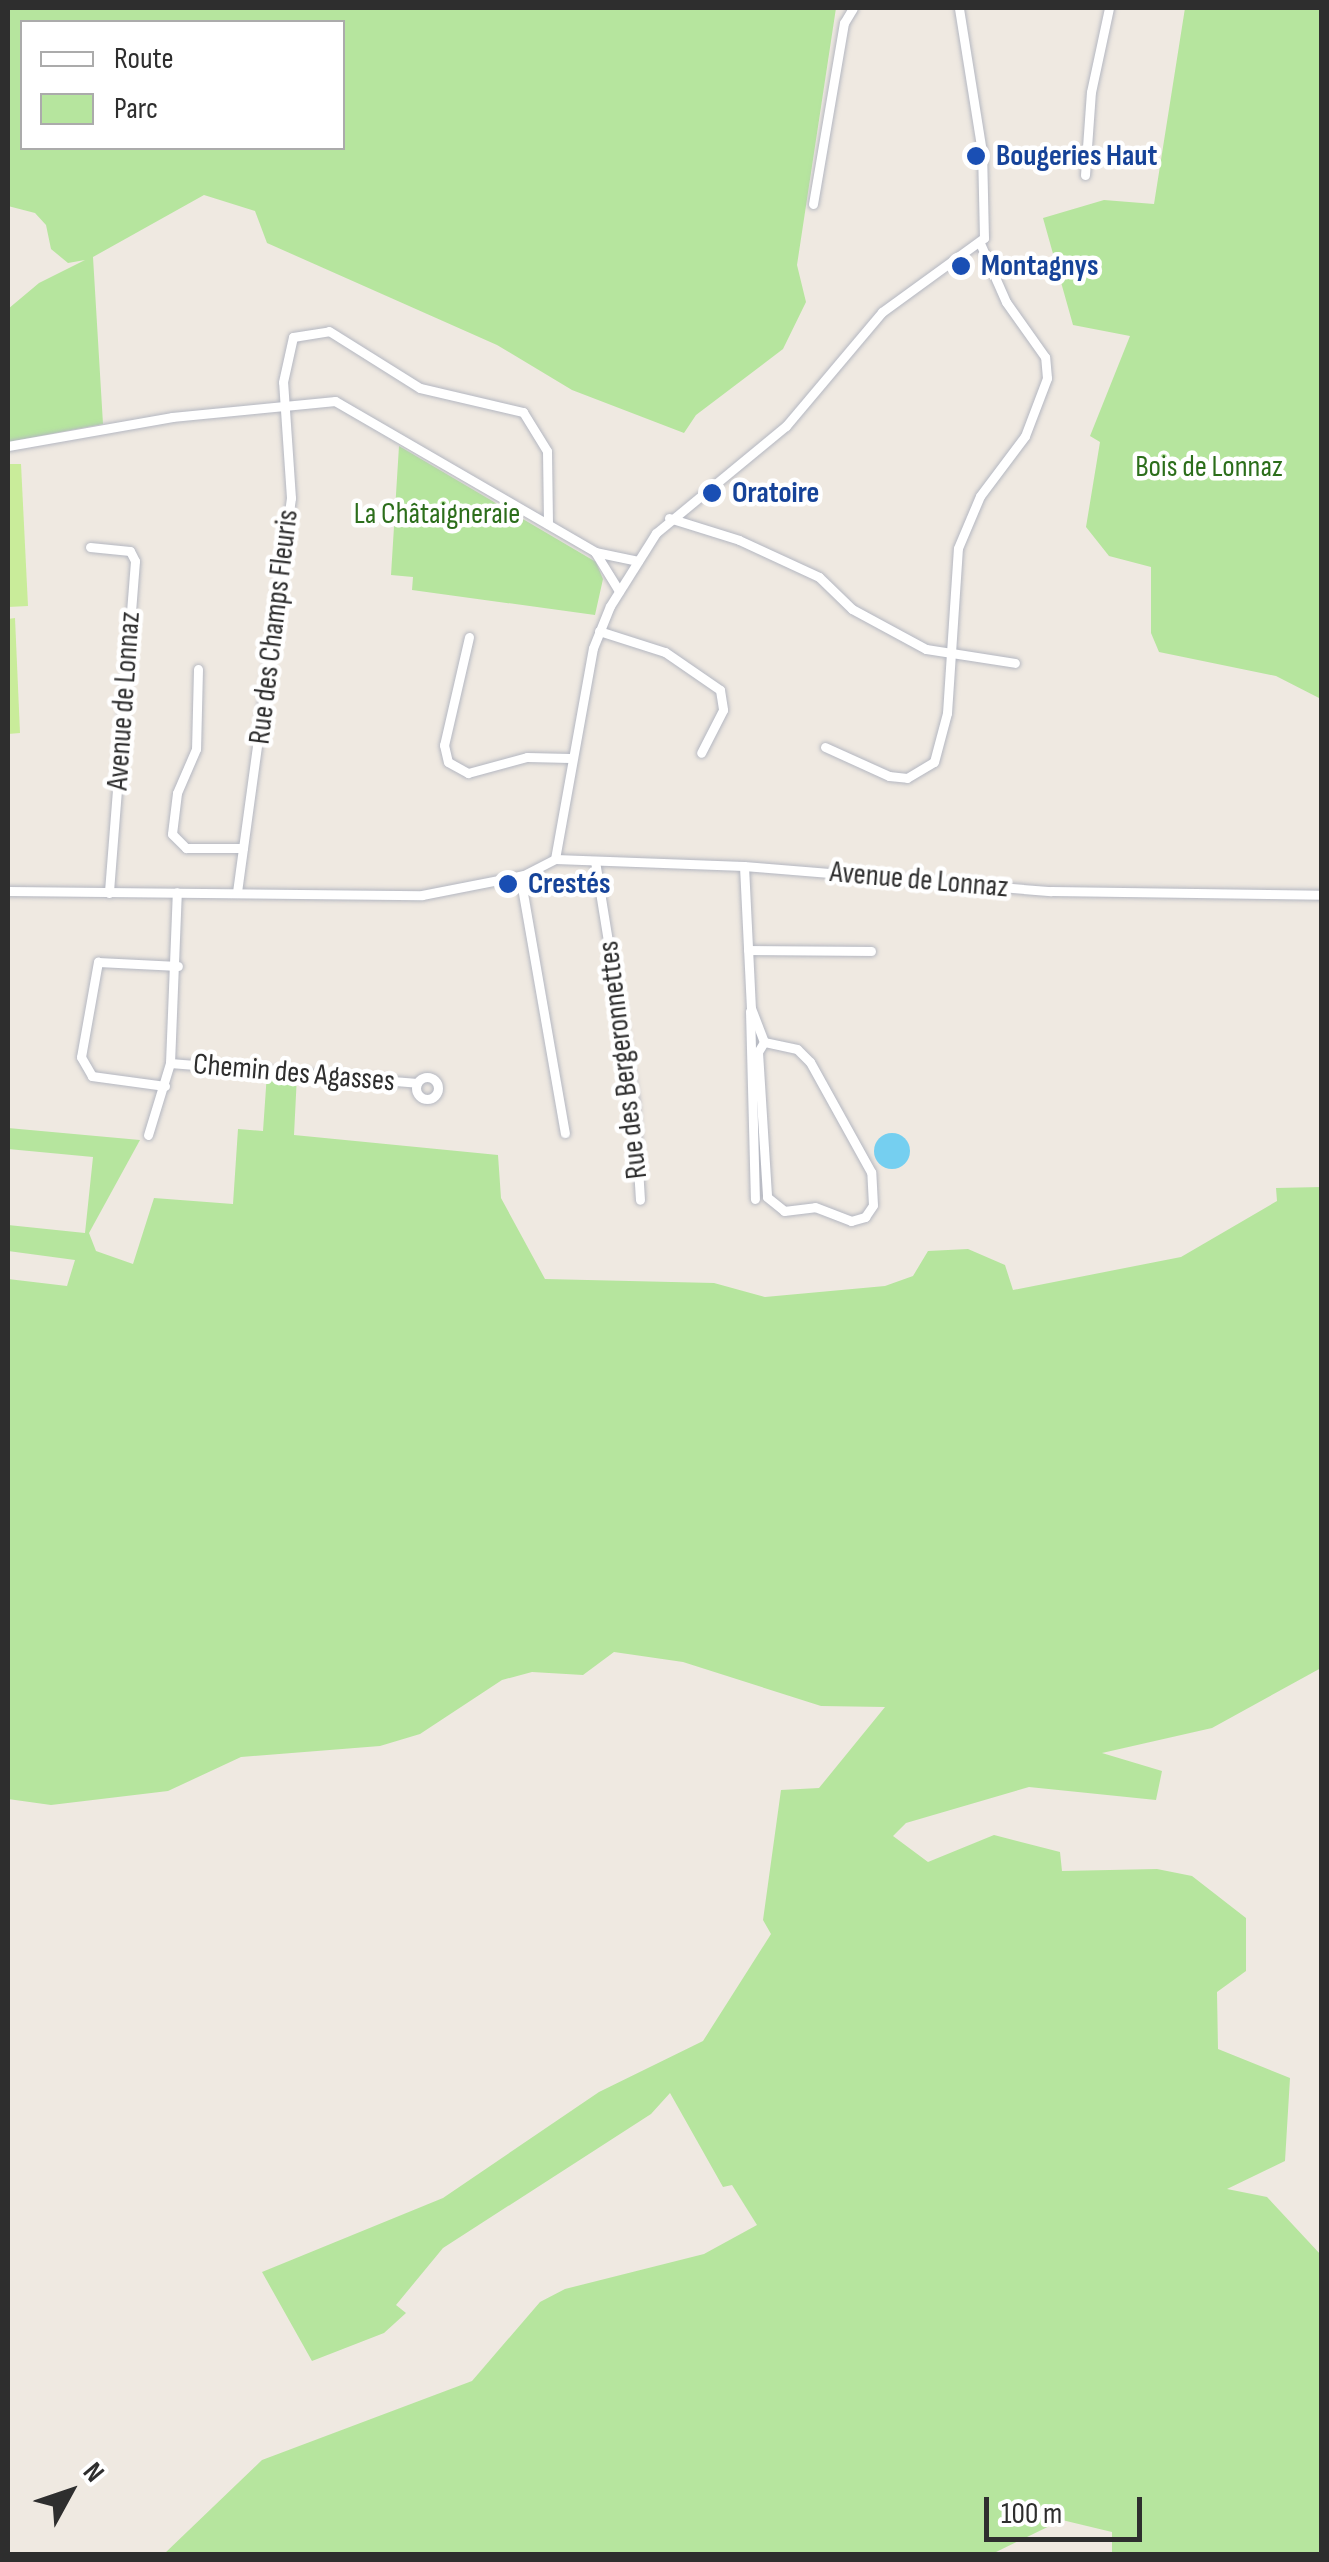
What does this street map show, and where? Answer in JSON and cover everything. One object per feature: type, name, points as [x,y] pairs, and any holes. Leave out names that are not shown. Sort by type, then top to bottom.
[{"type":"street","points":[[812,204],[844,23],[853,8]]},
{"type":"street","points":[[555,859],[570,758],[599,630],[638,561],[670,518],[786,426],[882,312],[980,243],[988,223],[982,152],[958,8]]},
{"type":"street","points":[[1085,176],[1091,92],[1109,8]]},
{"type":"street","points":[[825,747],[889,776],[929,770],[947,713],[958,548],[980,496],[1025,436],[1048,378],[1045,358],[1006,302],[980,243]]},
{"type":"street","name":"Rue des Champs Fleuris","points":[[237,892],[291,498],[284,405],[287,347],[298,333],[315,329],[344,338],[428,391],[515,407],[544,442],[552,507],[548,524]]},
{"type":"street","points":[[8,446],[284,405],[346,404],[596,552],[638,561]]},
{"type":"street","points":[[670,518],[792,563],[818,576],[852,608],[952,656],[1015,663]]},
{"type":"street","name":"Avenue de Lonnaz","points":[[90,548],[130,551],[135,561],[110,893]]},
{"type":"street","points":[[596,552],[619,591]]},
{"type":"street","points":[[599,630],[665,652],[720,690],[723,710],[702,752]]},
{"type":"street","points":[[468,636],[444,745],[448,762],[468,773],[527,757],[570,758]]},
{"type":"street","name":"Rue des Champs Fleuris","points":[[198,669],[196,749],[179,787],[172,834],[186,848],[243,848]]},
{"type":"street","name":"Avenue de Lonnaz","points":[[8,892],[415,895],[520,876],[555,859],[744,866],[1051,891],[1322,895]]},
{"type":"street","name":"Rue des Bergeronnettes","points":[[596,861],[634,1102],[640,1200]]},
{"type":"street","points":[[744,866],[756,1200]]},
{"type":"street","points":[[520,876],[565,1133]]},
{"type":"street","name":"Chemin des Agasses","points":[[148,1135],[170,1063],[178,966],[176,892]]},
{"type":"street","points":[[748,950],[871,951]]},
{"type":"street","name":"Chemin des Agasses","points":[[165,1086],[92,1076],[81,1058],[98,962],[178,966]]},
{"type":"street","points":[[751,1008],[764,1042]]},
{"type":"street","points":[[764,1042],[797,1049],[810,1062],[870,1172],[873,1205],[865,1218],[850,1220],[815,1207],[784,1211],[770,1203],[758,1052],[764,1042]]},
{"type":"street","name":"Chemin des Agasses","points":[[170,1063],[416,1083]]},
{"type":"green space","points":[[8,8],[836,8],[797,265],[806,302],[783,349],[696,415],[684,433],[572,390],[497,345],[267,243],[255,211],[204,195],[93,257],[103,424],[8,442],[8,309],[39,283],[85,260],[68,263],[51,249],[46,225],[35,213],[8,206]]},
{"type":"green space","name":"Bois de Lonnaz","points":[[1185,8],[1321,8],[1321,699],[1276,676],[1159,652],[1151,633],[1151,567],[1109,556],[1086,527],[1100,442],[1090,436],[1130,336],[1073,325],[1043,218],[1104,200],[1154,204]]},
{"type":"green space","name":"La Châtaigneraie","points":[[399,446],[596,562],[603,579],[595,615],[412,590],[413,577],[391,575]]},
{"type":"green space","points":[[8,464],[21,464],[28,606],[8,607]]},
{"type":"green space","points":[[15,618],[20,733],[8,734],[8,619]]},
{"type":"green space","points":[[267,1073],[297,1075],[294,1135],[498,1155],[501,1198],[545,1279],[714,1283],[765,1297],[885,1286],[913,1276],[928,1251],[968,1249],[1005,1265],[1013,1290],[1181,1257],[1277,1201],[1276,1188],[1321,1187],[1321,1668],[1212,1728],[1102,1753],[1162,1771],[1156,1800],[1029,1787],[906,1823],[893,1836],[928,1862],[994,1835],[1060,1852],[1062,1871],[1157,1869],[1192,1876],[1246,1918],[1246,1971],[1217,1992],[1218,2049],[1290,2078],[1285,2161],[1227,2189],[1267,2197],[1321,2255],[1321,2554],[1112,2554],[1112,2532],[1062,2520],[992,2554],[164,2554],[262,2460],[472,2381],[540,2302],[565,2289],[704,2254],[757,2225],[732,2185],[723,2187],[670,2093],[651,2114],[443,2248],[396,2305],[406,2313],[384,2333],[312,2361],[262,2272],[443,2198],[599,2092],[703,2041],[771,1934],[763,1920],[781,1790],[819,1788],[885,1707],[821,1706],[683,1662],[614,1652],[583,1675],[532,1672],[502,1680],[420,1734],[380,1746],[241,1757],[168,1791],[51,1805],[8,1799],[8,1279],[67,1286],[75,1260],[8,1251],[8,1225],[85,1233],[93,1157],[8,1149],[8,1128],[140,1140],[89,1233],[96,1251],[133,1264],[154,1198],[233,1204],[238,1129],[263,1131]]},
{"type":"water","points":[[892,1133],[905,1138],[910,1151],[905,1164],[892,1169],[879,1164],[874,1151],[879,1138]]},
{"type":"place","name":"Bougeries Haut","points":[[976,156]]},
{"type":"place","name":"Montagnys","points":[[961,266]]},
{"type":"place","name":"Oratoire","points":[[712,493]]},
{"type":"place","name":"Crestés","points":[[508,884]]}]
